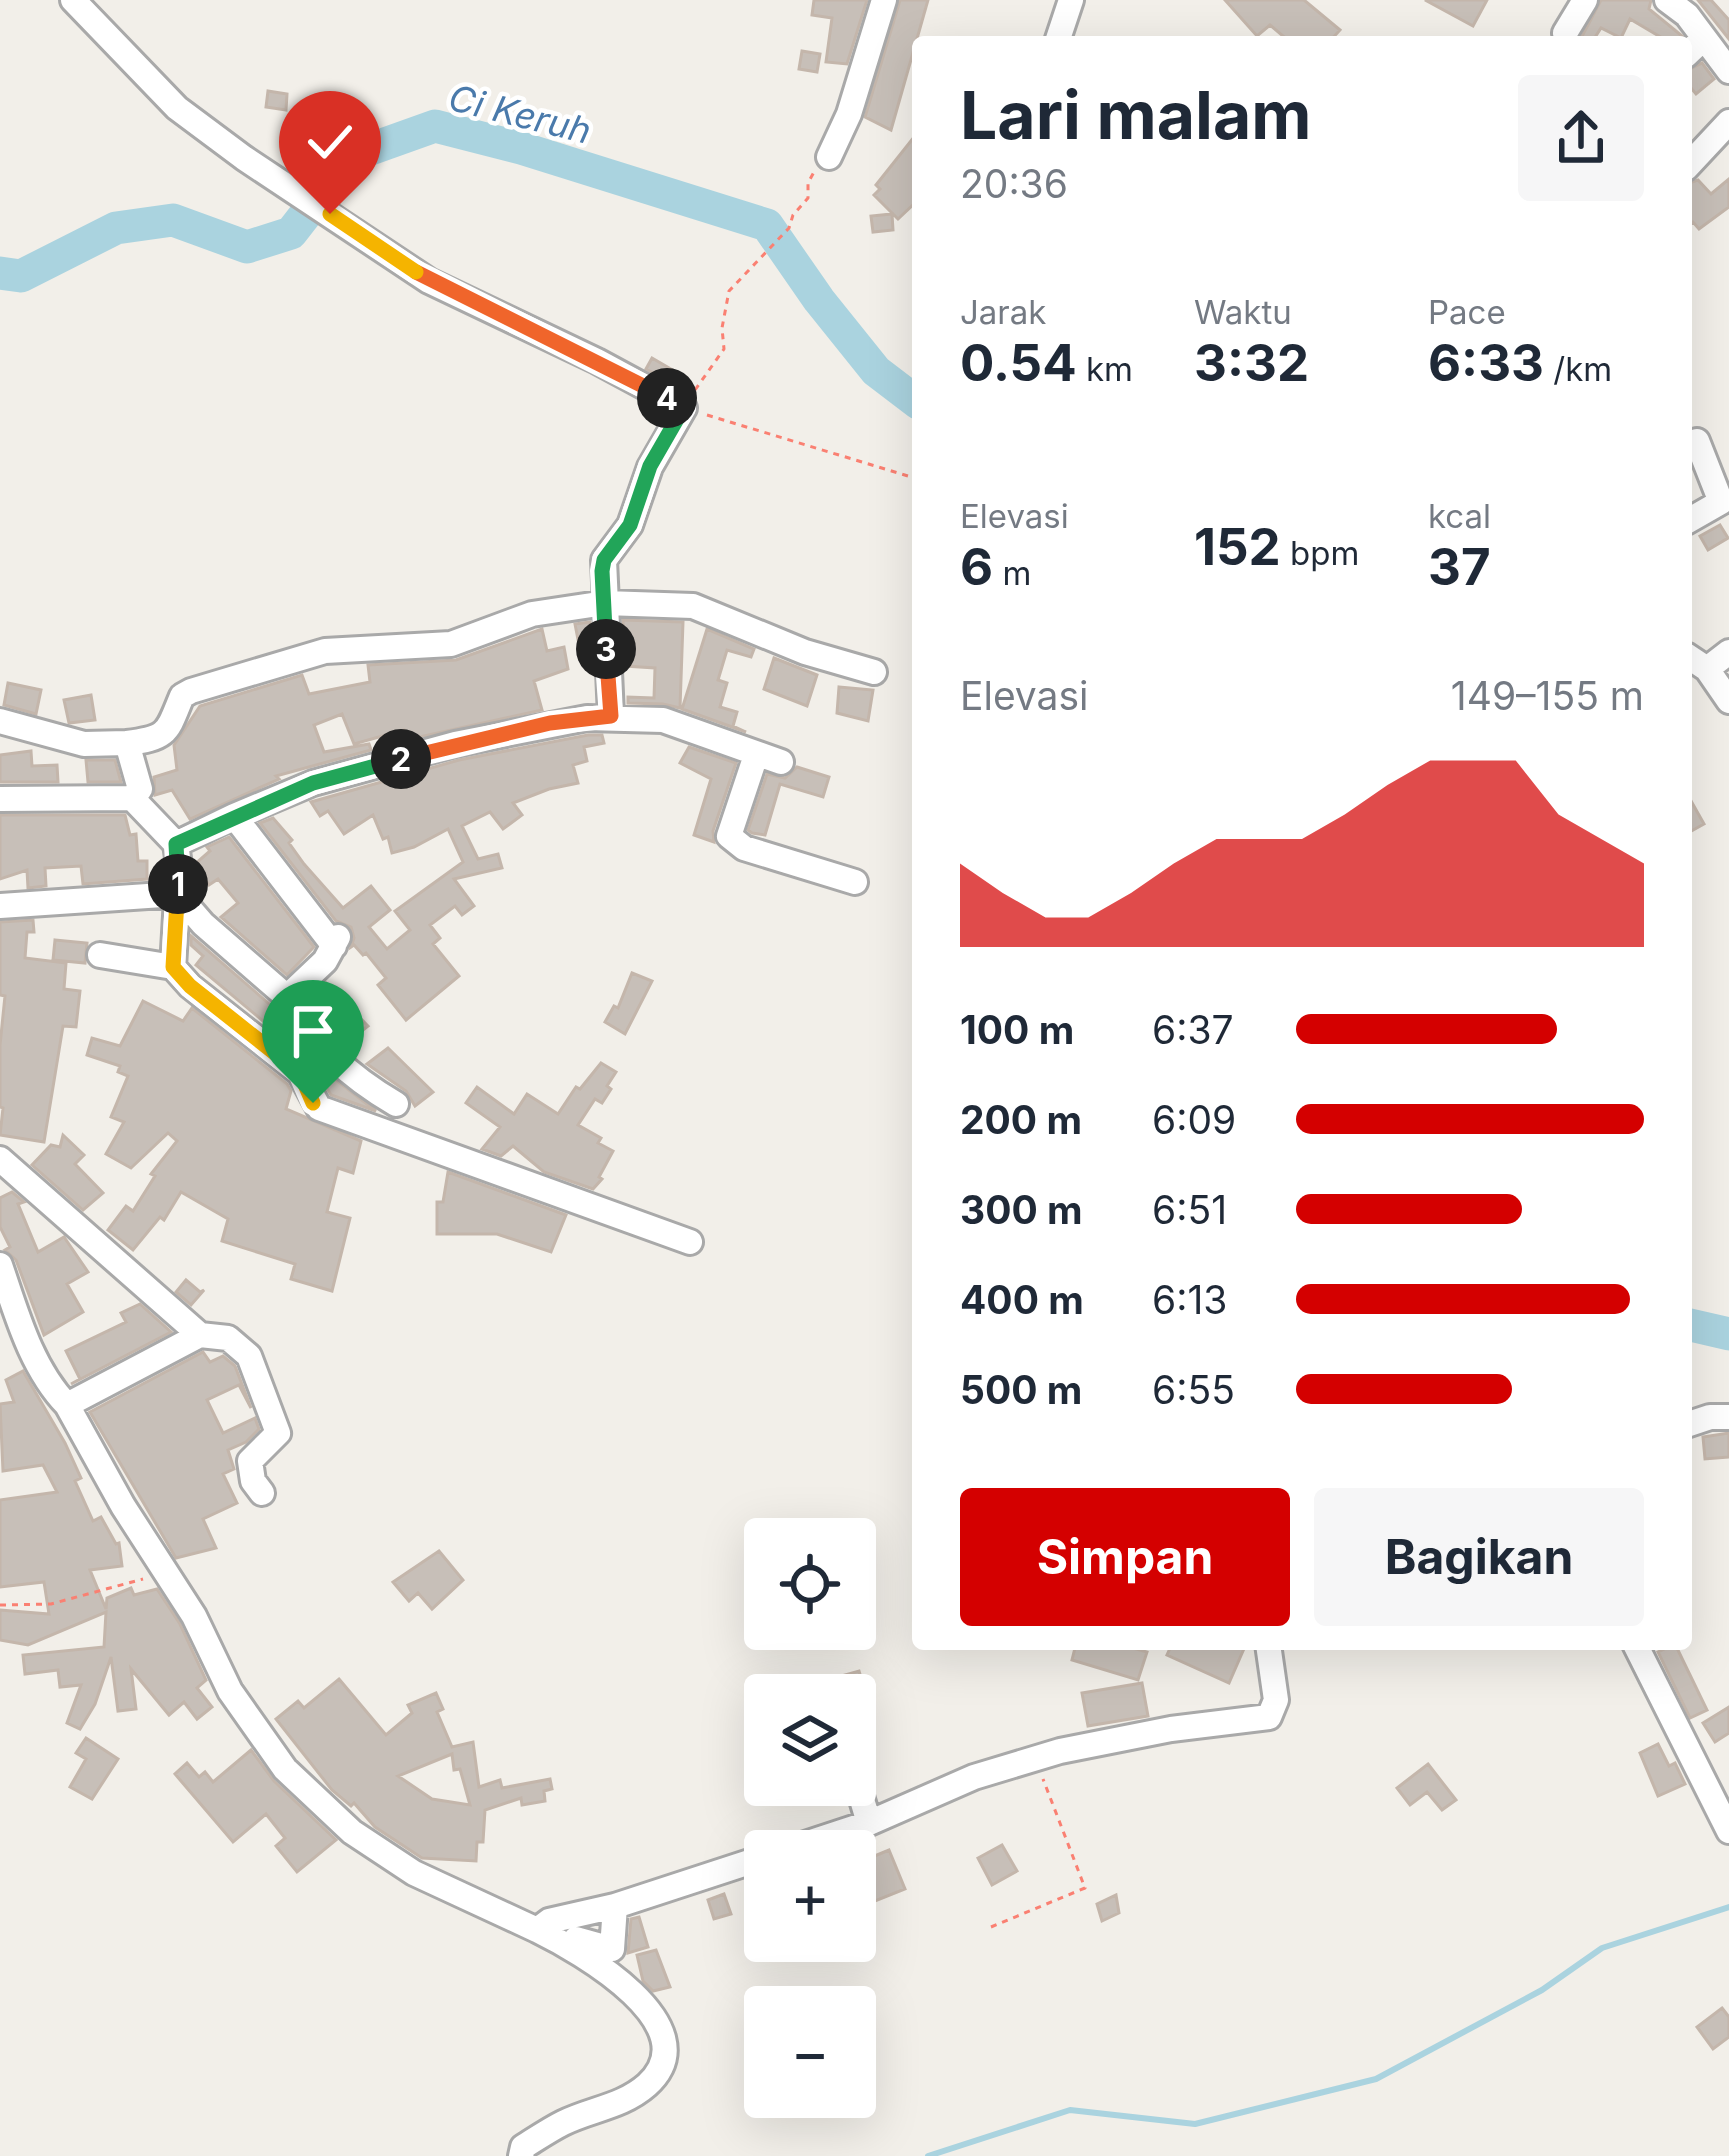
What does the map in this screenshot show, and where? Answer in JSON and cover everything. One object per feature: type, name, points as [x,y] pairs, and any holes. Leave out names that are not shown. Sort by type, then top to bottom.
[{"type":"street","points":[[73,0],[177,108],[429,280],[684,407],[650,466],[630,525],[604,560],[611,716]]},
{"type":"street","points":[[829,157],[850,113],[884,0]]},
{"type":"street","points":[[1060,36],[1071,0]]},
{"type":"street","points":[[1565,34],[1586,0]]},
{"type":"street","points":[[1667,0],[1688,15],[1695,46],[1729,71]]},
{"type":"street","points":[[1692,162],[1729,122]]},
{"type":"street","points":[[1692,519],[1721,502],[1697,441]]},
{"type":"street","points":[[0,721],[84,744],[127,743],[163,734],[175,723],[182,697],[191,691],[325,651],[452,644],[532,614],[605,603],[693,606],[805,652],[874,672]]},
{"type":"street","points":[[1729,652],[1696,662],[1729,701]]},
{"type":"street","points":[[176,844],[313,783],[454,744],[550,723],[611,716],[663,720],[769,758],[728,836],[756,852],[855,882]]},
{"type":"street","points":[[127,743],[140,789],[132,798]]},
{"type":"street","points":[[0,799],[132,798],[176,844],[173,967]]},
{"type":"street","points":[[234,816],[336,942],[287,997]]},
{"type":"street","points":[[0,906],[177,894]]},
{"type":"street","points":[[177,894],[203,924],[287,997],[333,1060],[358,1082],[396,1103]]},
{"type":"street","points":[[100,955],[173,967],[190,986],[300,1073],[319,1108],[690,1242]]},
{"type":"street","points":[[0,1159],[200,1335]]},
{"type":"street","points":[[0,1264],[24,1334],[54,1392],[67,1405],[123,1506],[168,1573],[217,1657],[230,1691],[285,1769],[352,1832],[414,1873],[537,1930],[604,1968],[651,2014],[664,2040],[660,2070],[646,2086],[623,2102],[566,2121],[523,2147],[521,2156]]},
{"type":"street","points":[[67,1405],[200,1335],[228,1338],[249,1356],[278,1433],[250,1461],[253,1481],[262,1493]]},
{"type":"street","points":[[1692,1423],[1729,1417]]},
{"type":"street","points":[[847,1830],[974,1778],[1060,1751],[1269,1717],[1276,1700],[1269,1650]]},
{"type":"street","points":[[1638,1650],[1729,1831]]},
{"type":"street","points":[[863,1806],[868,1823]]},
{"type":"street","points":[[537,1930],[549,1921],[615,1906],[744,1865]]},
{"type":"street","points":[[566,1916],[556,1926],[560,1931],[611,1950],[615,1906]]},
{"type":"path","points":[[829,157],[808,183],[808,198],[789,228],[729,290],[722,328],[724,350],[684,407],[912,477]]},
{"type":"path","points":[[0,1605],[51,1604],[168,1573]]},
{"type":"path","points":[[991,1927],[1085,1888],[1034,1761]]},
{"type":"building","points":[[814,0],[867,0],[847,64],[826,62],[832,18],[812,15]]},
{"type":"building","points":[[900,0],[928,0],[918,36],[912,36],[912,56],[891,130],[865,117]]},
{"type":"building","points":[[1225,0],[1304,0],[1340,30],[1334,36],[1283,36],[1270,25],[1257,36]]},
{"type":"building","points":[[1425,0],[1487,0],[1473,26]]},
{"type":"building","points":[[1601,0],[1651,0],[1649,9],[1682,36],[1659,36],[1630,19],[1622,36],[1601,28],[1596,36],[1582,36]]},
{"type":"building","points":[[1698,0],[1711,0],[1729,20],[1729,39]]},
{"type":"building","points":[[802,51],[820,54],[817,72],[799,69]]},
{"type":"building","points":[[1702,63],[1714,79],[1696,94],[1692,89],[1692,68]]},
{"type":"building","points":[[268,91],[287,94],[286,110],[266,107]]},
{"type":"building","points":[[912,140],[912,206],[898,219],[874,195],[880,189],[876,185]]},
{"type":"building","points":[[1729,179],[1729,207],[1699,229],[1692,223],[1692,182],[1698,180],[1711,194]]},
{"type":"building","points":[[892,214],[893,230],[873,232],[871,216]]},
{"type":"building","points":[[652,358],[683,376],[678,386],[646,369]]},
{"type":"building","points":[[1720,525],[1728,538],[1708,550],[1700,536]]},
{"type":"building","points":[[623,620],[683,622],[680,708],[628,703],[628,697],[654,698],[655,668],[625,666]]},
{"type":"building","points":[[590,622],[592,653],[581,655],[575,624]]},
{"type":"building","points":[[542,629],[547,651],[564,647],[568,669],[534,681],[542,710],[406,740],[404,730],[354,744],[342,714],[314,725],[324,752],[369,744],[371,750],[276,776],[279,779],[190,819],[172,790],[155,795],[154,777],[177,770],[174,745],[200,706],[302,675],[309,694],[370,682],[368,665],[456,660]]},
{"type":"building","points":[[707,629],[754,649],[751,657],[727,650],[718,680],[727,683],[720,707],[737,712],[733,726],[746,732],[682,709]]},
{"type":"building","points":[[774,658],[817,675],[807,706],[764,689]]},
{"type":"building","points":[[8,683],[41,690],[36,714],[4,705]]},
{"type":"building","points":[[839,687],[873,690],[868,721],[837,713]]},
{"type":"building","points":[[91,695],[95,720],[69,723],[64,700]]},
{"type":"building","points":[[602,735],[604,743],[584,747],[587,761],[573,765],[578,783],[513,803],[522,815],[503,829],[490,812],[462,826],[478,859],[498,854],[502,868],[454,879],[474,906],[462,915],[455,906],[430,925],[440,938],[433,944],[459,976],[406,1020],[378,985],[386,978],[366,953],[351,947],[351,927],[336,921],[260,823],[273,818],[304,864],[343,908],[371,886],[390,910],[369,927],[387,949],[410,930],[395,911],[463,862],[448,829],[392,853],[373,815],[344,834],[328,811],[320,816],[311,802],[459,760]]},
{"type":"building","points":[[689,747],[736,763],[713,831],[714,842],[694,835],[711,779],[680,763]]},
{"type":"building","points":[[31,751],[32,766],[57,765],[58,782],[0,782],[0,755]]},
{"type":"building","points":[[86,760],[115,760],[121,782],[88,782]]},
{"type":"building","points":[[797,767],[829,777],[823,797],[780,784],[765,835],[752,833],[748,830],[767,774],[785,778]]},
{"type":"building","points":[[1692,803],[1704,824],[1692,831]]},
{"type":"building","points":[[0,815],[125,815],[130,835],[136,834],[138,861],[147,861],[147,879],[83,884],[81,866],[45,868],[46,886],[28,888],[27,870],[0,879]]},
{"type":"building","points":[[229,837],[314,947],[287,975],[221,917],[238,903],[218,879],[209,885],[195,864],[210,851],[207,847]]},
{"type":"building","points":[[33,920],[25,958],[66,963],[64,989],[80,991],[76,1027],[63,1026],[44,1142],[0,1135],[5,996],[0,995],[0,922]]},
{"type":"building","points":[[191,936],[274,1008],[323,1070],[376,1111],[331,1095],[311,1061],[196,965],[203,956],[191,945]]},
{"type":"building","points":[[55,940],[87,943],[85,963],[53,960]]},
{"type":"building","points":[[632,973],[652,981],[625,1034],[605,1022],[614,1006],[618,1008]]},
{"type":"building","points":[[326,983],[368,1026],[349,1041],[310,998]]},
{"type":"building","points":[[143,1001],[183,1021],[192,1008],[287,1084],[291,1091],[286,1109],[361,1141],[353,1173],[338,1168],[327,1212],[350,1218],[332,1291],[291,1279],[295,1264],[222,1241],[228,1219],[181,1192],[164,1220],[160,1217],[133,1250],[108,1230],[126,1206],[133,1211],[155,1176],[151,1174],[177,1141],[168,1133],[131,1168],[106,1154],[124,1122],[111,1117],[128,1076],[118,1072],[120,1066],[87,1055],[92,1038],[120,1046]]},
{"type":"building","points":[[388,1048],[433,1092],[415,1106],[406,1091],[367,1064]]},
{"type":"building","points":[[601,1063],[616,1072],[607,1086],[611,1089],[602,1103],[595,1099],[578,1125],[613,1151],[593,1189],[544,1172],[513,1146],[501,1156],[482,1149],[500,1127],[466,1103],[477,1087],[514,1114],[527,1094],[558,1114],[576,1087],[580,1089]]},
{"type":"building","points":[[63,1135],[84,1155],[75,1164],[103,1193],[83,1210],[32,1165],[51,1145],[60,1147]]},
{"type":"building","points":[[448,1172],[566,1215],[551,1252],[497,1234],[437,1234],[437,1202],[443,1202]]},
{"type":"building","points":[[12,1192],[24,1202],[18,1204],[38,1252],[64,1237],[88,1272],[67,1284],[83,1312],[44,1335],[16,1260],[5,1250],[10,1247],[0,1227],[0,1198]]},
{"type":"building","points":[[186,1280],[200,1292],[204,1290],[191,1305],[176,1292]]},
{"type":"building","points":[[140,1304],[171,1332],[71,1384],[80,1379],[66,1351],[126,1322],[121,1313]]},
{"type":"building","points":[[203,1352],[210,1362],[223,1356],[235,1366],[251,1408],[239,1385],[207,1400],[223,1433],[255,1418],[259,1429],[228,1450],[234,1469],[223,1474],[237,1503],[203,1519],[216,1548],[176,1558],[90,1412]]},
{"type":"building","points":[[23,1371],[65,1443],[93,1521],[101,1517],[119,1543],[122,1566],[90,1570],[106,1609],[107,1598],[131,1588],[134,1595],[157,1589],[180,1624],[206,1680],[197,1688],[212,1707],[197,1719],[184,1702],[169,1715],[131,1669],[136,1709],[118,1711],[111,1657],[95,1704],[80,1729],[67,1723],[81,1685],[60,1687],[58,1670],[25,1674],[23,1655],[104,1647],[106,1612],[28,1645],[0,1640],[0,1610],[49,1614],[44,1582],[0,1587],[0,1500],[57,1492],[43,1465],[3,1471],[0,1404],[14,1402],[6,1380]]},
{"type":"building","points":[[1729,1433],[1729,1457],[1705,1459],[1703,1437]]},
{"type":"building","points":[[439,1551],[463,1580],[432,1609],[418,1593],[409,1601],[393,1582]]},
{"type":"building","points":[[1074,1650],[1147,1652],[1138,1680],[1072,1660]]},
{"type":"building","points":[[1169,1650],[1243,1650],[1229,1683],[1167,1655]]},
{"type":"building","points":[[1678,1650],[1707,1710],[1690,1718],[1658,1652]]},
{"type":"building","points":[[339,1679],[386,1735],[412,1713],[408,1705],[436,1693],[443,1709],[437,1712],[452,1747],[473,1742],[479,1787],[500,1780],[502,1788],[550,1779],[552,1789],[544,1791],[545,1801],[522,1805],[521,1798],[485,1810],[476,1861],[422,1858],[332,1790],[276,1719],[298,1701],[304,1708]],"holes":[[[452,1754],[454,1770],[460,1769],[470,1805],[432,1799],[398,1776]]]},
{"type":"building","points":[[1142,1683],[1148,1716],[1088,1726],[1082,1693]]},
{"type":"building","points":[[1729,1707],[1729,1733],[1715,1742],[1703,1723]]},
{"type":"building","points":[[86,1738],[118,1759],[92,1799],[70,1787],[86,1759],[76,1753]]},
{"type":"building","points":[[1658,1744],[1685,1784],[1658,1796],[1640,1753]]},
{"type":"building","points":[[251,1750],[274,1781],[336,1840],[297,1872],[276,1846],[285,1838],[266,1814],[233,1842],[175,1774],[187,1763],[199,1777],[205,1772],[213,1782]]},
{"type":"building","points":[[1428,1764],[1456,1800],[1442,1810],[1427,1792],[1410,1805],[1397,1788]]},
{"type":"building","points":[[1002,1845],[1017,1871],[992,1885],[978,1858]]},
{"type":"building","points":[[889,1850],[905,1889],[876,1901],[876,1855]]},
{"type":"building","points":[[724,1894],[731,1914],[714,1919],[708,1900]]},
{"type":"building","points":[[1116,1895],[1119,1913],[1102,1921],[1097,1904]]},
{"type":"building","points":[[639,1917],[648,1947],[628,1953],[631,1919]]},
{"type":"building","points":[[656,1950],[670,1987],[653,1991],[643,1981],[637,1955]]},
{"type":"building","points":[[1722,2008],[1729,2017],[1729,2037],[1713,2049],[1697,2027]]},
{"type":"waterway","name":"Ci Keruh","points":[[0,273],[21,276],[116,228],[173,220],[247,247],[291,233],[351,156],[435,126],[767,225],[876,371],[912,398]]},
{"type":"waterway","name":"Ci Keruh","points":[[1692,1325],[1729,1334]]},
{"type":"waterway","points":[[928,2156],[1070,2110],[1195,2124],[1376,2079],[1542,1990],[1602,1948],[1729,1907]]},
{"type":"route","points":[[313,1103],[300,1073],[190,986],[173,967],[176,844],[313,783],[454,744],[550,723],[611,716],[604,560],[630,525],[650,466],[684,407],[429,280],[330,214]]}]
